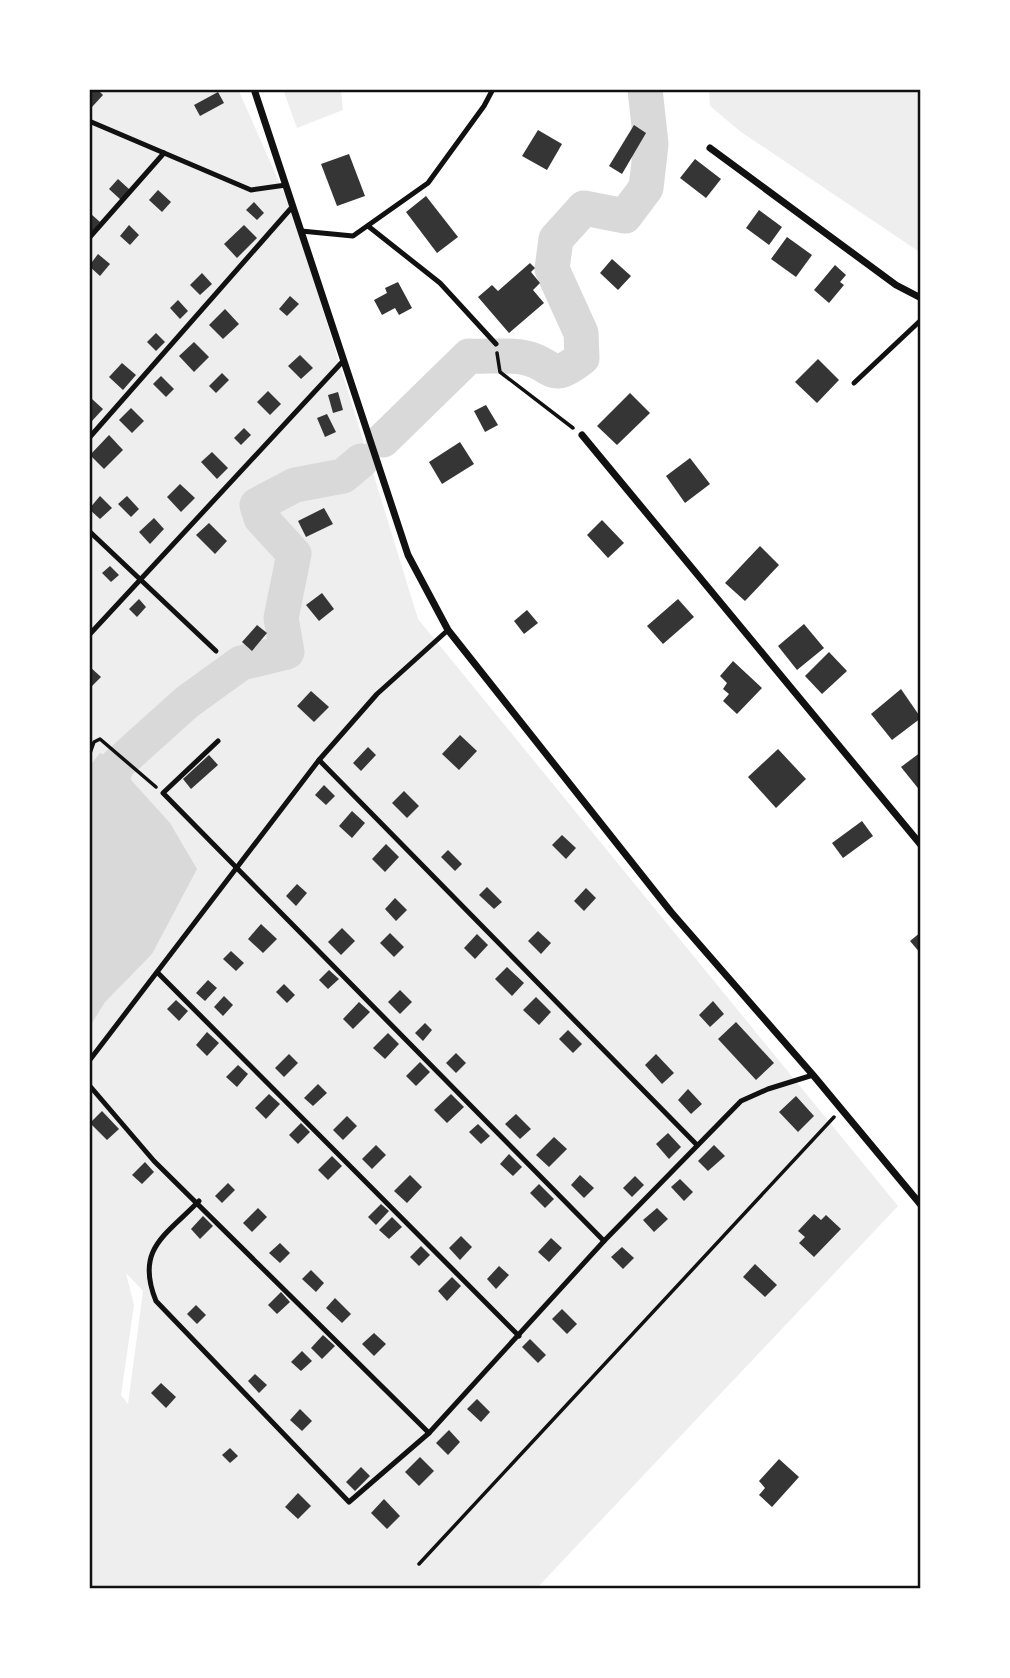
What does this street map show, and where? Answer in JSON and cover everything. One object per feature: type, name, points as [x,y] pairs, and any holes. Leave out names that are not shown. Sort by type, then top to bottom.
[{"type":"street","points":[[254,89],[346,359],[408,555],[448,630],[671,912],[813,1075],[921,1205]]},
{"type":"street","points":[[710,148],[896,285],[921,298]]},
{"type":"street","points":[[582,435],[921,845]]},
{"type":"lane","points":[[301,231],[353,236],[428,183],[484,106],[493,89]]},
{"type":"lane","points":[[89,121],[251,190],[286,185]]},
{"type":"lane","points":[[89,238],[164,153]]},
{"type":"lane","points":[[89,439],[293,206]]},
{"type":"lane","points":[[368,226],[440,283],[496,344]]},
{"type":"lane","points":[[853,383],[921,320]]},
{"type":"lane","points":[[89,635],[346,359]]},
{"type":"lane","points":[[89,531],[216,651]]},
{"type":"lane","points":[[89,1061],[319,760],[377,694],[448,630]]},
{"type":"lane","points":[[218,741],[163,793],[604,1241]]},
{"type":"lane","points":[[319,760],[697,1145]]},
{"type":"lane","points":[[158,973],[519,1336]]},
{"type":"lane","points":[[199,1201],[152,1252],[147,1270],[156,1301],[349,1502],[429,1433],[604,1241],[741,1101],[768,1089],[813,1075]]},
{"type":"lane","points":[[89,1085],[154,1161],[199,1201],[429,1433]]},
{"type":"path","points":[[496,344],[500,372],[582,435]]},
{"type":"path","points":[[89,756],[94,742],[100,739],[163,793]]},
{"type":"path","points":[[419,1564],[842,1110]]},
{"type":"shaded area","points":[[89,89],[238,89],[294,216],[418,619],[898,1206],[536,1589],[89,1589]],"holes":[[[126,1273],[143,1291],[128,1404],[121,1395],[134,1305]]]},
{"type":"shaded area","points":[[283,89],[341,89],[343,110],[297,128]]},
{"type":"shaded area","points":[[709,89],[921,89],[921,253],[741,132],[710,106]]},
{"type":"shaded area","points":[[100,753],[112,759],[170,823],[197,869],[152,954],[105,1002],[89,1028],[89,767]]},
{"type":"building","points":[[89,89],[97,89],[103,95],[92,107],[89,105]]},
{"type":"building","points":[[218,92],[224,103],[200,116],[194,105]]},
{"type":"building","points":[[634,125],[646,133],[622,174],[609,166]]},
{"type":"building","points":[[538,130],[562,144],[547,170],[522,156]]},
{"type":"building","points":[[349,154],[365,196],[337,206],[321,164]]},
{"type":"building","points":[[695,159],[721,179],[706,198],[680,178]]},
{"type":"building","points":[[118,179],[130,190],[121,200],[109,189]]},
{"type":"building","points":[[158,190],[171,202],[162,212],[149,200]]},
{"type":"building","points":[[426,196],[458,237],[437,253],[406,212]]},
{"type":"building","points":[[254,202],[264,213],[257,220],[246,210]]},
{"type":"building","points":[[759,210],[782,227],[769,245],[746,228]]},
{"type":"building","points":[[91,214],[100,222],[89,235],[89,217]]},
{"type":"building","points":[[129,225],[139,235],[130,245],[120,236]]},
{"type":"building","points":[[244,225],[257,238],[237,258],[224,244]]},
{"type":"building","points":[[787,237],[812,255],[796,277],[771,259]]},
{"type":"building","points":[[98,254],[110,264],[100,276],[89,266]]},
{"type":"building","points":[[612,259],[631,276],[618,290],[600,273]]},
{"type":"building","points":[[530,263],[535,268],[531,272],[540,283],[533,290],[544,303],[509,333],[478,297],[492,285],[498,291]]},
{"type":"building","points":[[835,265],[846,275],[840,282],[844,285],[829,303],[814,290]]},
{"type":"building","points":[[202,273],[212,284],[200,295],[190,285]]},
{"type":"building","points":[[398,282],[412,308],[399,315],[395,308],[382,315],[374,300],[387,293],[385,288]]},
{"type":"building","points":[[290,296],[299,304],[287,316],[279,309]]},
{"type":"building","points":[[178,300],[188,311],[180,319],[170,308]]},
{"type":"building","points":[[225,309],[239,324],[223,339],[209,325]]},
{"type":"building","points":[[156,333],[165,342],[156,351],[147,342]]},
{"type":"building","points":[[194,342],[209,357],[194,372],[179,356]]},
{"type":"building","points":[[300,355],[313,368],[301,379],[288,366]]},
{"type":"building","points":[[818,359],[839,380],[817,403],[795,382]]},
{"type":"building","points":[[122,363],[136,375],[123,390],[109,377]]},
{"type":"building","points":[[222,373],[229,380],[216,393],[209,386]]},
{"type":"building","points":[[161,376],[174,389],[166,397],[153,384]]},
{"type":"building","points":[[268,391],[281,404],[270,415],[257,402]]},
{"type":"building","points":[[338,392],[343,410],[333,413],[328,395]]},
{"type":"building","points":[[630,393],[650,413],[617,445],[597,426]]},
{"type":"building","points":[[92,399],[103,409],[92,421],[89,418]]},
{"type":"building","points":[[486,405],[498,425],[485,432],[474,411]]},
{"type":"building","points":[[131,408],[144,421],[132,433],[119,420]]},
{"type":"building","points":[[327,414],[336,432],[325,437],[317,418]]},
{"type":"building","points":[[244,428],[251,435],[241,445],[234,438]]},
{"type":"building","points":[[109,435],[123,450],[104,469],[90,455]]},
{"type":"building","points":[[460,442],[474,464],[442,484],[429,462]]},
{"type":"building","points":[[212,452],[228,468],[217,479],[201,462]]},
{"type":"building","points":[[690,458],[710,484],[685,503],[666,476]]},
{"type":"building","points":[[180,484],[195,498],[181,512],[167,497]]},
{"type":"building","points":[[100,496],[112,508],[100,519],[89,509]]},
{"type":"building","points":[[127,496],[139,509],[131,517],[118,504]]},
{"type":"building","points":[[324,508],[333,524],[306,537],[298,521]]},
{"type":"building","points":[[154,518],[164,529],[150,544],[139,532]]},
{"type":"building","points":[[602,520],[624,543],[608,558],[587,535]]},
{"type":"building","points":[[209,523],[227,541],[215,554],[196,535]]},
{"type":"building","points":[[760,546],[779,565],[745,601],[725,583]]},
{"type":"building","points":[[110,566],[119,575],[111,582],[102,573]]},
{"type":"building","points":[[322,593],[334,609],[319,621],[306,605]]},
{"type":"building","points":[[139,599],[146,607],[137,617],[129,609]]},
{"type":"building","points":[[678,599],[694,617],[663,644],[647,626]]},
{"type":"building","points":[[527,610],[538,623],[524,634],[514,621]]},
{"type":"building","points":[[804,624],[824,648],[797,670],[778,646]]},
{"type":"building","points":[[257,625],[267,633],[252,651],[242,642]]},
{"type":"building","points":[[829,652],[847,671],[822,694],[805,676]]},
{"type":"building","points":[[733,661],[762,688],[737,714],[723,701],[729,694],[723,689],[727,683],[720,676]]},
{"type":"building","points":[[89,666],[101,677],[92,686],[89,684]]},
{"type":"building","points":[[901,689],[921,718],[892,740],[871,714]]},
{"type":"building","points":[[311,691],[329,707],[314,722],[297,706]]},
{"type":"building","points":[[460,735],[477,751],[459,770],[442,754]]},
{"type":"building","points":[[368,747],[376,755],[361,771],[353,763]]},
{"type":"building","points":[[778,749],[806,779],[776,808],[748,777]]},
{"type":"building","points":[[921,752],[921,792],[901,767]]},
{"type":"building","points":[[209,755],[218,765],[191,789],[183,779]]},
{"type":"building","points":[[324,785],[335,796],[326,805],[315,795]]},
{"type":"building","points":[[404,791],[419,806],[407,818],[392,803]]},
{"type":"building","points":[[352,811],[365,823],[352,838],[339,826]]},
{"type":"building","points":[[862,821],[873,836],[843,858],[832,843]]},
{"type":"building","points":[[562,835],[576,848],[566,859],[552,845]]},
{"type":"building","points":[[386,844],[399,857],[385,872],[372,859]]},
{"type":"building","points":[[448,850],[462,864],[455,871],[441,857]]},
{"type":"building","points":[[297,884],[307,893],[296,906],[286,896]]},
{"type":"building","points":[[487,887],[502,902],[494,909],[479,895]]},
{"type":"building","points":[[586,888],[596,898],[584,911],[574,901]]},
{"type":"building","points":[[395,898],[407,910],[396,921],[385,909]]},
{"type":"building","points":[[261,924],[277,939],[263,953],[248,939]]},
{"type":"building","points":[[342,928],[355,941],[341,955],[328,942]]},
{"type":"building","points":[[538,931],[551,943],[541,954],[528,941]]},
{"type":"building","points":[[921,932],[921,954],[910,941]]},
{"type":"building","points":[[390,933],[404,947],[394,957],[380,943]]},
{"type":"building","points":[[477,934],[488,945],[475,959],[464,948]]},
{"type":"building","points":[[231,951],[244,963],[236,971],[223,959]]},
{"type":"building","points":[[507,967],[524,983],[512,996],[495,979]]},
{"type":"building","points":[[329,970],[339,979],[328,989],[319,980]]},
{"type":"building","points":[[208,980],[217,988],[205,1001],[196,993]]},
{"type":"building","points":[[284,984],[295,995],[287,1003],[276,992]]},
{"type":"building","points":[[400,990],[412,1002],[400,1014],[388,1002]]},
{"type":"building","points":[[224,996],[233,1005],[223,1016],[214,1007]]},
{"type":"building","points":[[536,997],[551,1012],[539,1025],[523,1010]]},
{"type":"building","points":[[176,1000],[188,1011],[179,1021],[167,1009]]},
{"type":"building","points":[[713,1001],[724,1014],[710,1027],[699,1015]]},
{"type":"building","points":[[359,1002],[370,1012],[353,1029],[343,1019]]},
{"type":"building","points":[[736,1022],[774,1063],[756,1080],[718,1039]]},
{"type":"building","points":[[425,1023],[432,1030],[423,1041],[415,1033]]},
{"type":"building","points":[[568,1030],[582,1044],[573,1053],[559,1039]]},
{"type":"building","points":[[207,1032],[219,1043],[207,1056],[196,1045]]},
{"type":"building","points":[[388,1033],[399,1044],[385,1059],[373,1048]]},
{"type":"building","points":[[456,1053],[466,1063],[456,1073],[446,1063]]},
{"type":"building","points":[[289,1054],[298,1063],[284,1077],[275,1068]]},
{"type":"building","points":[[656,1054],[674,1073],[662,1084],[645,1065]]},
{"type":"building","points":[[420,1062],[430,1072],[416,1086],[406,1076]]},
{"type":"building","points":[[238,1065],[248,1074],[237,1087],[226,1077]]},
{"type":"building","points":[[318,1084],[327,1093],[313,1106],[304,1098]]},
{"type":"building","points":[[688,1089],[702,1104],[691,1114],[678,1100]]},
{"type":"building","points":[[269,1094],[280,1104],[266,1119],[255,1108]]},
{"type":"building","points":[[451,1094],[464,1107],[447,1123],[434,1110]]},
{"type":"building","points":[[796,1096],[814,1116],[798,1132],[779,1112]]},
{"type":"building","points":[[102,1111],[119,1129],[107,1140],[90,1123]]},
{"type":"building","points":[[516,1114],[531,1129],[520,1139],[505,1124]]},
{"type":"building","points":[[347,1116],[357,1126],[343,1140],[333,1130]]},
{"type":"building","points":[[301,1123],[310,1132],[298,1144],[289,1135]]},
{"type":"building","points":[[478,1124],[490,1136],[481,1144],[469,1132]]},
{"type":"building","points":[[668,1133],[681,1147],[669,1159],[656,1144]]},
{"type":"building","points":[[554,1137],[567,1149],[549,1167],[536,1155]]},
{"type":"building","points":[[376,1145],[386,1155],[372,1169],[362,1159]]},
{"type":"building","points":[[714,1145],[725,1156],[708,1171],[698,1161]]},
{"type":"building","points":[[509,1154],[522,1167],[513,1176],[500,1164]]},
{"type":"building","points":[[332,1156],[342,1166],[328,1180],[318,1170]]},
{"type":"building","points":[[145,1162],[154,1172],[142,1184],[132,1175]]},
{"type":"building","points":[[410,1175],[422,1187],[407,1203],[394,1191]]},
{"type":"building","points":[[580,1175],[594,1188],[584,1198],[571,1185]]},
{"type":"building","points":[[635,1176],[644,1185],[632,1197],[623,1188]]},
{"type":"building","points":[[680,1179],[693,1192],[684,1201],[671,1187]]},
{"type":"building","points":[[228,1183],[235,1190],[222,1203],[215,1196]]},
{"type":"building","points":[[539,1184],[554,1199],[545,1208],[530,1193]]},
{"type":"building","points":[[381,1204],[389,1211],[376,1225],[368,1217]]},
{"type":"building","points":[[258,1208],[267,1217],[252,1232],[243,1223]]},
{"type":"building","points":[[657,1208],[668,1219],[654,1232],[643,1220]]},
{"type":"building","points":[[814,1214],[821,1220],[826,1215],[841,1229],[814,1257],[799,1243],[805,1237],[798,1231]]},
{"type":"building","points":[[203,1216],[213,1226],[200,1239],[191,1229]]},
{"type":"building","points":[[392,1217],[402,1227],[389,1239],[379,1230]]},
{"type":"building","points":[[461,1236],[472,1247],[460,1260],[449,1248]]},
{"type":"building","points":[[551,1238],[562,1248],[549,1262],[538,1252]]},
{"type":"building","points":[[280,1243],[290,1253],[280,1263],[269,1253]]},
{"type":"building","points":[[421,1246],[430,1255],[419,1266],[410,1257]]},
{"type":"building","points":[[622,1247],[634,1258],[623,1269],[611,1257]]},
{"type":"building","points":[[755,1264],[777,1285],[765,1297],[743,1277]]},
{"type":"building","points":[[499,1266],[509,1275],[496,1289],[487,1279]]},
{"type":"building","points":[[311,1270],[324,1283],[316,1292],[302,1279]]},
{"type":"building","points":[[452,1277],[461,1286],[447,1301],[438,1291]]},
{"type":"building","points":[[281,1292],[290,1302],[277,1314],[268,1305]]},
{"type":"building","points":[[335,1298],[351,1314],[342,1323],[326,1308]]},
{"type":"building","points":[[196,1305],[206,1315],[197,1324],[187,1314]]},
{"type":"building","points":[[562,1309],[577,1324],[567,1334],[552,1319]]},
{"type":"building","points":[[374,1333],[386,1344],[374,1356],[362,1344]]},
{"type":"building","points":[[323,1335],[335,1346],[322,1359],[311,1348]]},
{"type":"building","points":[[530,1339],[546,1355],[538,1363],[522,1347]]},
{"type":"building","points":[[302,1351],[312,1361],[301,1371],[291,1362]]},
{"type":"building","points":[[255,1374],[267,1385],[259,1393],[248,1381]]},
{"type":"building","points":[[161,1383],[176,1397],[166,1408],[151,1393]]},
{"type":"building","points":[[477,1399],[490,1412],[481,1422],[467,1409]]},
{"type":"building","points":[[300,1409],[312,1421],[302,1431],[290,1420]]},
{"type":"building","points":[[449,1430],[460,1442],[448,1455],[436,1443]]},
{"type":"building","points":[[230,1448],[238,1456],[230,1463],[222,1455]]},
{"type":"building","points":[[420,1457],[434,1471],[419,1486],[405,1472]]},
{"type":"building","points":[[779,1459],[799,1477],[772,1507],[759,1495],[765,1488],[759,1481]]},
{"type":"building","points":[[361,1467],[370,1476],[355,1491],[346,1482]]},
{"type":"building","points":[[298,1493],[311,1506],[298,1519],[285,1507]]},
{"type":"building","points":[[384,1499],[400,1516],[387,1529],[371,1513]]},
{"type":"waterway","points":[[383,440],[469,356],[519,357],[557,371],[582,358],[581,333],[552,269],[556,239],[584,208],[625,216],[646,188],[651,144],[645,89]]},
{"type":"waterway","points":[[89,855],[117,765],[187,702],[241,663],[287,652],[281,618],[294,554],[261,518],[257,505],[295,485],[343,476],[361,461]]}]
